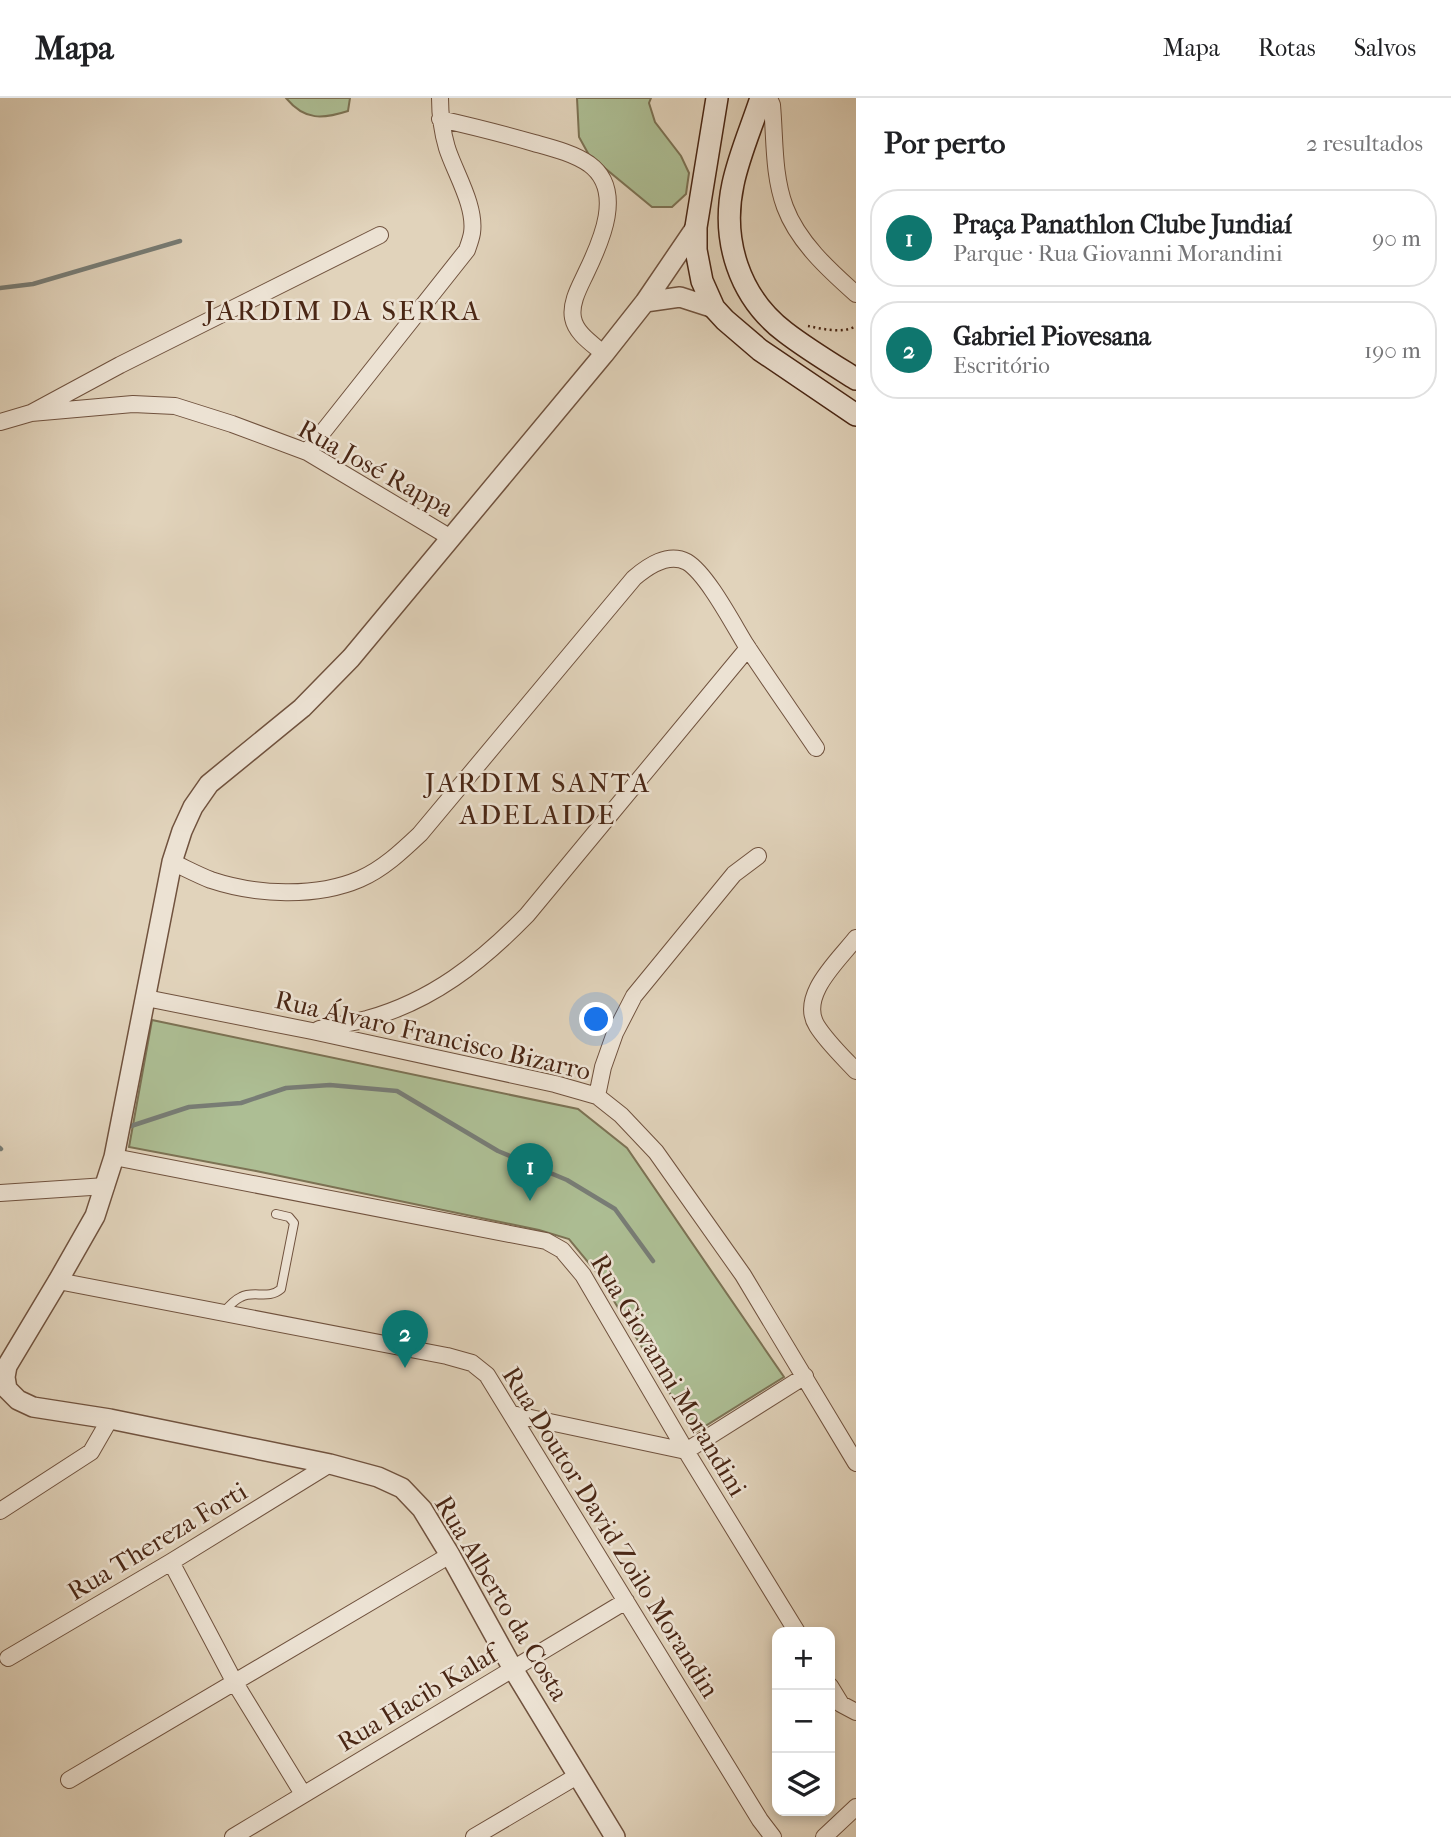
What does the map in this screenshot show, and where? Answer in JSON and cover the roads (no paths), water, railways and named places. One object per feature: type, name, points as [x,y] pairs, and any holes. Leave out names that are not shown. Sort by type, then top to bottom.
[{"type":"main road","points":[[717,98],[696,227],[696,250],[702,281],[714,308],[760,350],[856,415]]},
{"type":"main road","points":[[761,98],[732,193],[729,212],[735,263],[745,287],[771,319],[784,331],[856,379]]},
{"type":"street","points":[[307,453],[467,250],[472,232],[471,216],[440,119],[440,98]]},
{"type":"street","points":[[769,98],[772,105],[779,182],[785,207],[802,238],[856,294]]},
{"type":"street","points":[[440,119],[559,149],[590,164],[600,176],[606,187],[607,218],[596,252],[574,302],[573,317],[578,330],[604,354]]},
{"type":"street","points":[[58,1282],[95,1216],[106,1186],[172,862],[193,807],[209,785],[302,708],[351,658],[604,354],[645,302],[696,227]]},
{"type":"street","points":[[0,422],[30,413],[380,234]]},
{"type":"street","points":[[645,302],[680,298],[714,308]]},
{"type":"street","name":"Rua José Rappa","points":[[30,413],[133,404],[175,406],[232,424],[307,453],[451,538]]},
{"type":"street","points":[[172,862],[211,880],[249,889],[287,892],[326,889],[360,879],[391,861],[420,834],[634,578],[650,564],[669,558],[685,561],[701,573],[816,748]]},
{"type":"street","points":[[312,1031],[396,1009],[446,984],[495,948],[527,915],[748,648]]},
{"type":"street","points":[[597,1096],[614,1032],[634,996],[734,874],[758,856]]},
{"type":"street","points":[[856,938],[816,989],[811,1014],[816,1026],[856,1072]]},
{"type":"street","name":"Rua Álvaro Francisco Bizarro","points":[[146,998],[312,1031],[555,1084],[597,1096],[621,1115],[656,1152],[743,1275],[856,1463]]},
{"type":"street","name":"Rua Giovanni Morandini","points":[[114,1157],[546,1241],[562,1250],[583,1275],[686,1451],[794,1627]]},
{"type":"street","points":[[0,1194],[106,1186]]},
{"type":"street","name":"Rua Doutor David Zoilo Morandin","points":[[58,1282],[472,1363],[487,1375],[512,1414],[760,1821],[773,1837]]},
{"type":"street","name":"Rua Alberto da Costa","points":[[58,1282],[7,1366],[7,1389],[18,1400],[33,1407],[110,1419],[330,1464],[378,1477],[402,1488],[422,1510],[450,1555],[513,1669],[615,1837]]},
{"type":"street","points":[[512,1414],[686,1451],[805,1376]]},
{"type":"street","points":[[0,1511],[91,1452],[110,1419]]},
{"type":"street","name":"Rua Thereza Forti","points":[[8,1658],[330,1464]]},
{"type":"street","points":[[69,1780],[450,1555]]},
{"type":"street","points":[[171,1562],[234,1683],[303,1794]]},
{"type":"street","name":"Rua Hacib Kalaf","points":[[233,1837],[626,1601]]},
{"type":"street","points":[[833,1690],[842,1704],[856,1712]]},
{"type":"street","points":[[474,1837],[578,1776]]},
{"type":"street","points":[[824,1837],[856,1807]]},
{"type":"lane","points":[[223,1313],[236,1299],[244,1295],[270,1295],[281,1289],[294,1223],[289,1217],[276,1214]]},
{"type":"waterway","points":[[0,288],[33,284],[180,241]]},
{"type":"waterway","points":[[131,1126],[189,1107],[241,1103],[286,1088],[330,1085],[397,1091],[498,1151],[567,1180],[615,1209],[653,1261]]},
{"type":"place","name":"Praça Panathlon Clube Jundiaí","points":[[530,1201]]},
{"type":"place","name":"Gabriel Piovesana","points":[[405,1368]]},
{"type":"district","name":"JARDIM DA SERRA","points":[[343,310]]},
{"type":"district","name":"JARDIM SANTA ADELAIDE","points":[[538,798]]}]
